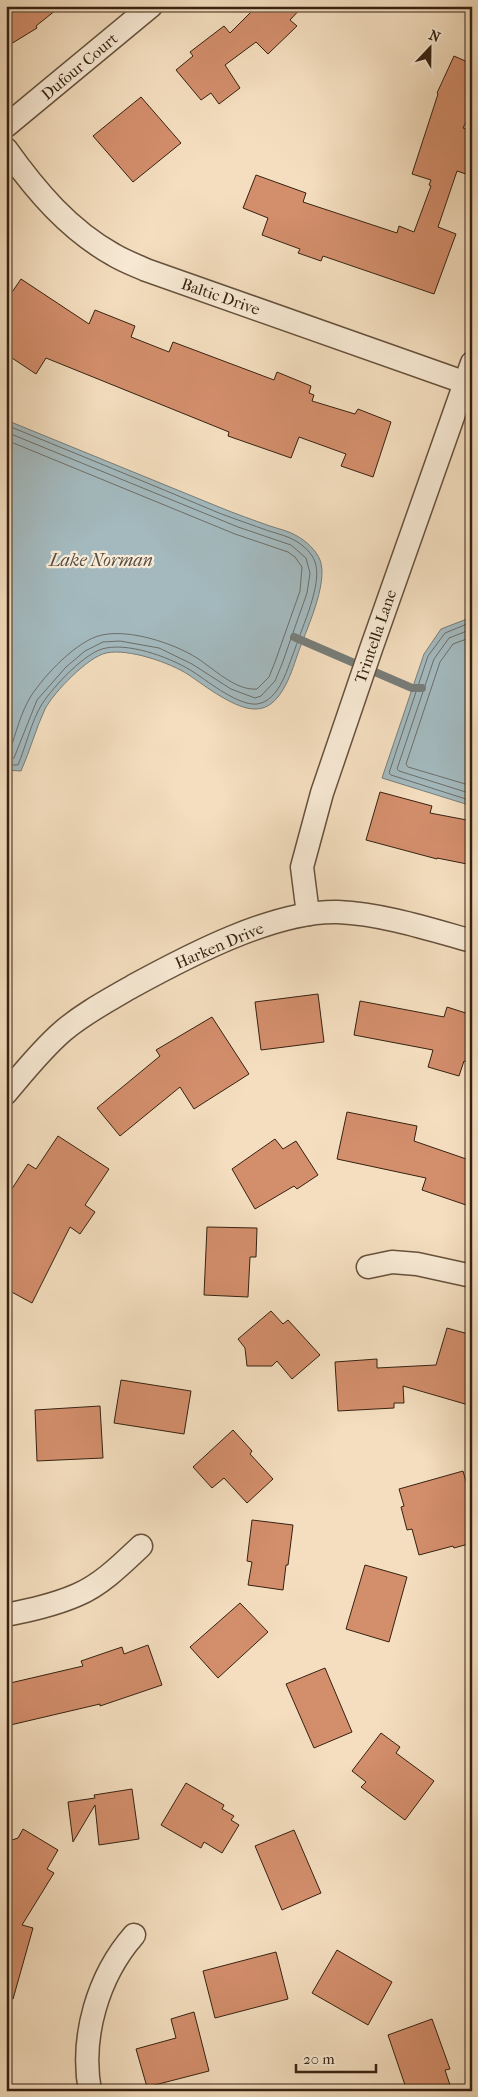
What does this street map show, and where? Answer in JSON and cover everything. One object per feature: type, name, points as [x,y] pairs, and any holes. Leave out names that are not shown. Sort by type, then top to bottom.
[{"type":"street","name":"Dufour Court","points":[[6,126],[151,6]]},
{"type":"street","name":"Baltic Drive","points":[[6,150],[27,178],[58,213],[114,255],[146,270],[470,377]]},
{"type":"street","name":"Trintella Lane","points":[[308,914],[302,868],[322,793],[371,649],[470,377]]},
{"type":"street","name":"Harken Drive","points":[[6,1093],[62,1032],[90,1010],[186,957],[266,925],[308,914],[338,912],[420,927],[472,941]]},
{"type":"street","points":[[368,1267],[392,1262],[417,1264],[472,1276]]},
{"type":"street","points":[[6,1615],[53,1604],[78,1595],[122,1564],[141,1546]]},
{"type":"street","points":[[90,2091],[86,2071],[90,2031],[100,1990],[123,1948],[134,1935]]},
{"type":"water","name":"Lake Norman","points":[[6,420],[225,510],[291,533],[310,546],[320,560],[322,570],[319,595],[288,681],[272,703],[256,709],[239,706],[181,670],[161,661],[126,653],[106,653],[81,668],[49,702],[21,771],[6,770]]},
{"type":"water","points":[[472,617],[472,806],[382,778],[424,654],[441,629]]},
{"type":"building","points":[[6,6],[61,6],[36,26],[37,28],[6,47]]},
{"type":"building","points":[[257,6],[303,6],[290,20],[297,26],[268,54],[256,42],[225,65],[240,88],[219,104],[211,93],[201,100],[176,70],[193,56],[190,52],[224,26],[230,33]]},
{"type":"building","points":[[454,56],[472,64],[472,110],[463,128],[472,131],[472,154],[466,174],[457,171],[438,227],[456,234],[434,294],[323,256],[321,261],[298,253],[300,249],[262,235],[268,218],[243,208],[256,175],[306,193],[303,202],[397,233],[399,226],[414,232],[431,186],[429,185],[431,180],[412,174],[437,93]]},
{"type":"building","points":[[141,97],[181,143],[133,182],[93,136]]},
{"type":"building","points":[[21,279],[89,324],[95,310],[135,326],[131,337],[169,352],[173,342],[274,380],[277,372],[311,386],[309,393],[314,395],[312,401],[355,414],[358,409],[391,422],[373,477],[341,466],[346,454],[299,437],[291,458],[228,436],[229,432],[46,358],[36,374],[6,354],[6,301]]},
{"type":"building","points":[[380,792],[432,806],[430,813],[472,821],[472,865],[437,859],[366,840]]},
{"type":"building","points":[[318,994],[324,1042],[261,1050],[255,1002]]},
{"type":"building","points":[[360,1001],[444,1017],[447,1007],[472,1015],[472,1064],[464,1061],[459,1076],[428,1067],[433,1050],[354,1035]]},
{"type":"building","points":[[212,1017],[249,1074],[194,1109],[180,1087],[120,1136],[97,1108],[160,1056],[156,1050]]},
{"type":"building","points":[[347,1112],[417,1126],[414,1141],[472,1161],[472,1207],[422,1190],[426,1178],[337,1159]]},
{"type":"building","points":[[58,1136],[109,1169],[85,1205],[95,1212],[80,1234],[70,1227],[32,1303],[6,1289],[6,1198],[28,1164],[36,1169]]},
{"type":"building","points":[[275,1139],[283,1149],[296,1141],[318,1175],[297,1189],[294,1186],[255,1209],[232,1169]]},
{"type":"building","points":[[207,1227],[257,1228],[256,1257],[250,1257],[248,1297],[204,1295]]},
{"type":"building","points":[[271,1311],[283,1324],[288,1320],[320,1355],[292,1379],[277,1361],[272,1366],[247,1366],[245,1348],[238,1339]]},
{"type":"building","points":[[447,1328],[472,1335],[472,1406],[403,1386],[404,1403],[394,1403],[394,1408],[338,1411],[335,1362],[377,1359],[377,1368],[436,1365]]},
{"type":"building","points":[[121,1380],[191,1391],[184,1434],[114,1423]]},
{"type":"building","points":[[100,1406],[103,1458],[37,1461],[35,1410]]},
{"type":"building","points":[[233,1430],[252,1451],[250,1454],[273,1479],[247,1503],[224,1478],[212,1488],[193,1467]]},
{"type":"building","points":[[463,1471],[472,1502],[472,1543],[419,1555],[412,1529],[407,1530],[401,1507],[404,1506],[399,1489]]},
{"type":"building","points":[[252,1520],[293,1525],[283,1590],[248,1585],[252,1562],[247,1561]]},
{"type":"building","points":[[365,1565],[407,1577],[389,1642],[346,1629]]},
{"type":"building","points":[[240,1603],[268,1632],[218,1678],[190,1647]]},
{"type":"building","points":[[148,1645],[162,1685],[100,1706],[100,1704],[6,1726],[6,1684],[83,1666],[81,1661],[122,1647],[124,1654]]},
{"type":"building","points":[[325,1668],[352,1732],[314,1748],[286,1684]]},
{"type":"building","points":[[381,1733],[400,1747],[396,1753],[434,1781],[405,1820],[361,1787],[366,1782],[352,1771]]},
{"type":"building","points":[[186,1783],[224,1805],[222,1809],[234,1816],[231,1820],[239,1825],[222,1853],[204,1842],[201,1848],[161,1825]]},
{"type":"building","points":[[132,1789],[139,1839],[99,1845],[95,1805],[73,1842],[68,1802],[95,1798],[94,1795]]},
{"type":"building","points":[[23,1829],[58,1850],[47,1869],[54,1873],[22,1925],[33,1928],[13,1999],[6,1998],[6,1842],[18,1838]]},
{"type":"building","points":[[294,1830],[321,1893],[282,1910],[255,1846]]},
{"type":"building","points":[[337,1950],[392,1982],[368,2025],[312,1993]]},
{"type":"building","points":[[276,1952],[288,1999],[215,2018],[203,1971]]},
{"type":"building","points":[[194,2012],[209,2071],[147,2087],[136,2049],[176,2038],[171,2019]]},
{"type":"building","points":[[432,2019],[450,2069],[445,2070],[452,2091],[407,2091],[388,2035]]},
{"type":"waterway","points":[[294,637],[412,688],[422,688]]}]
